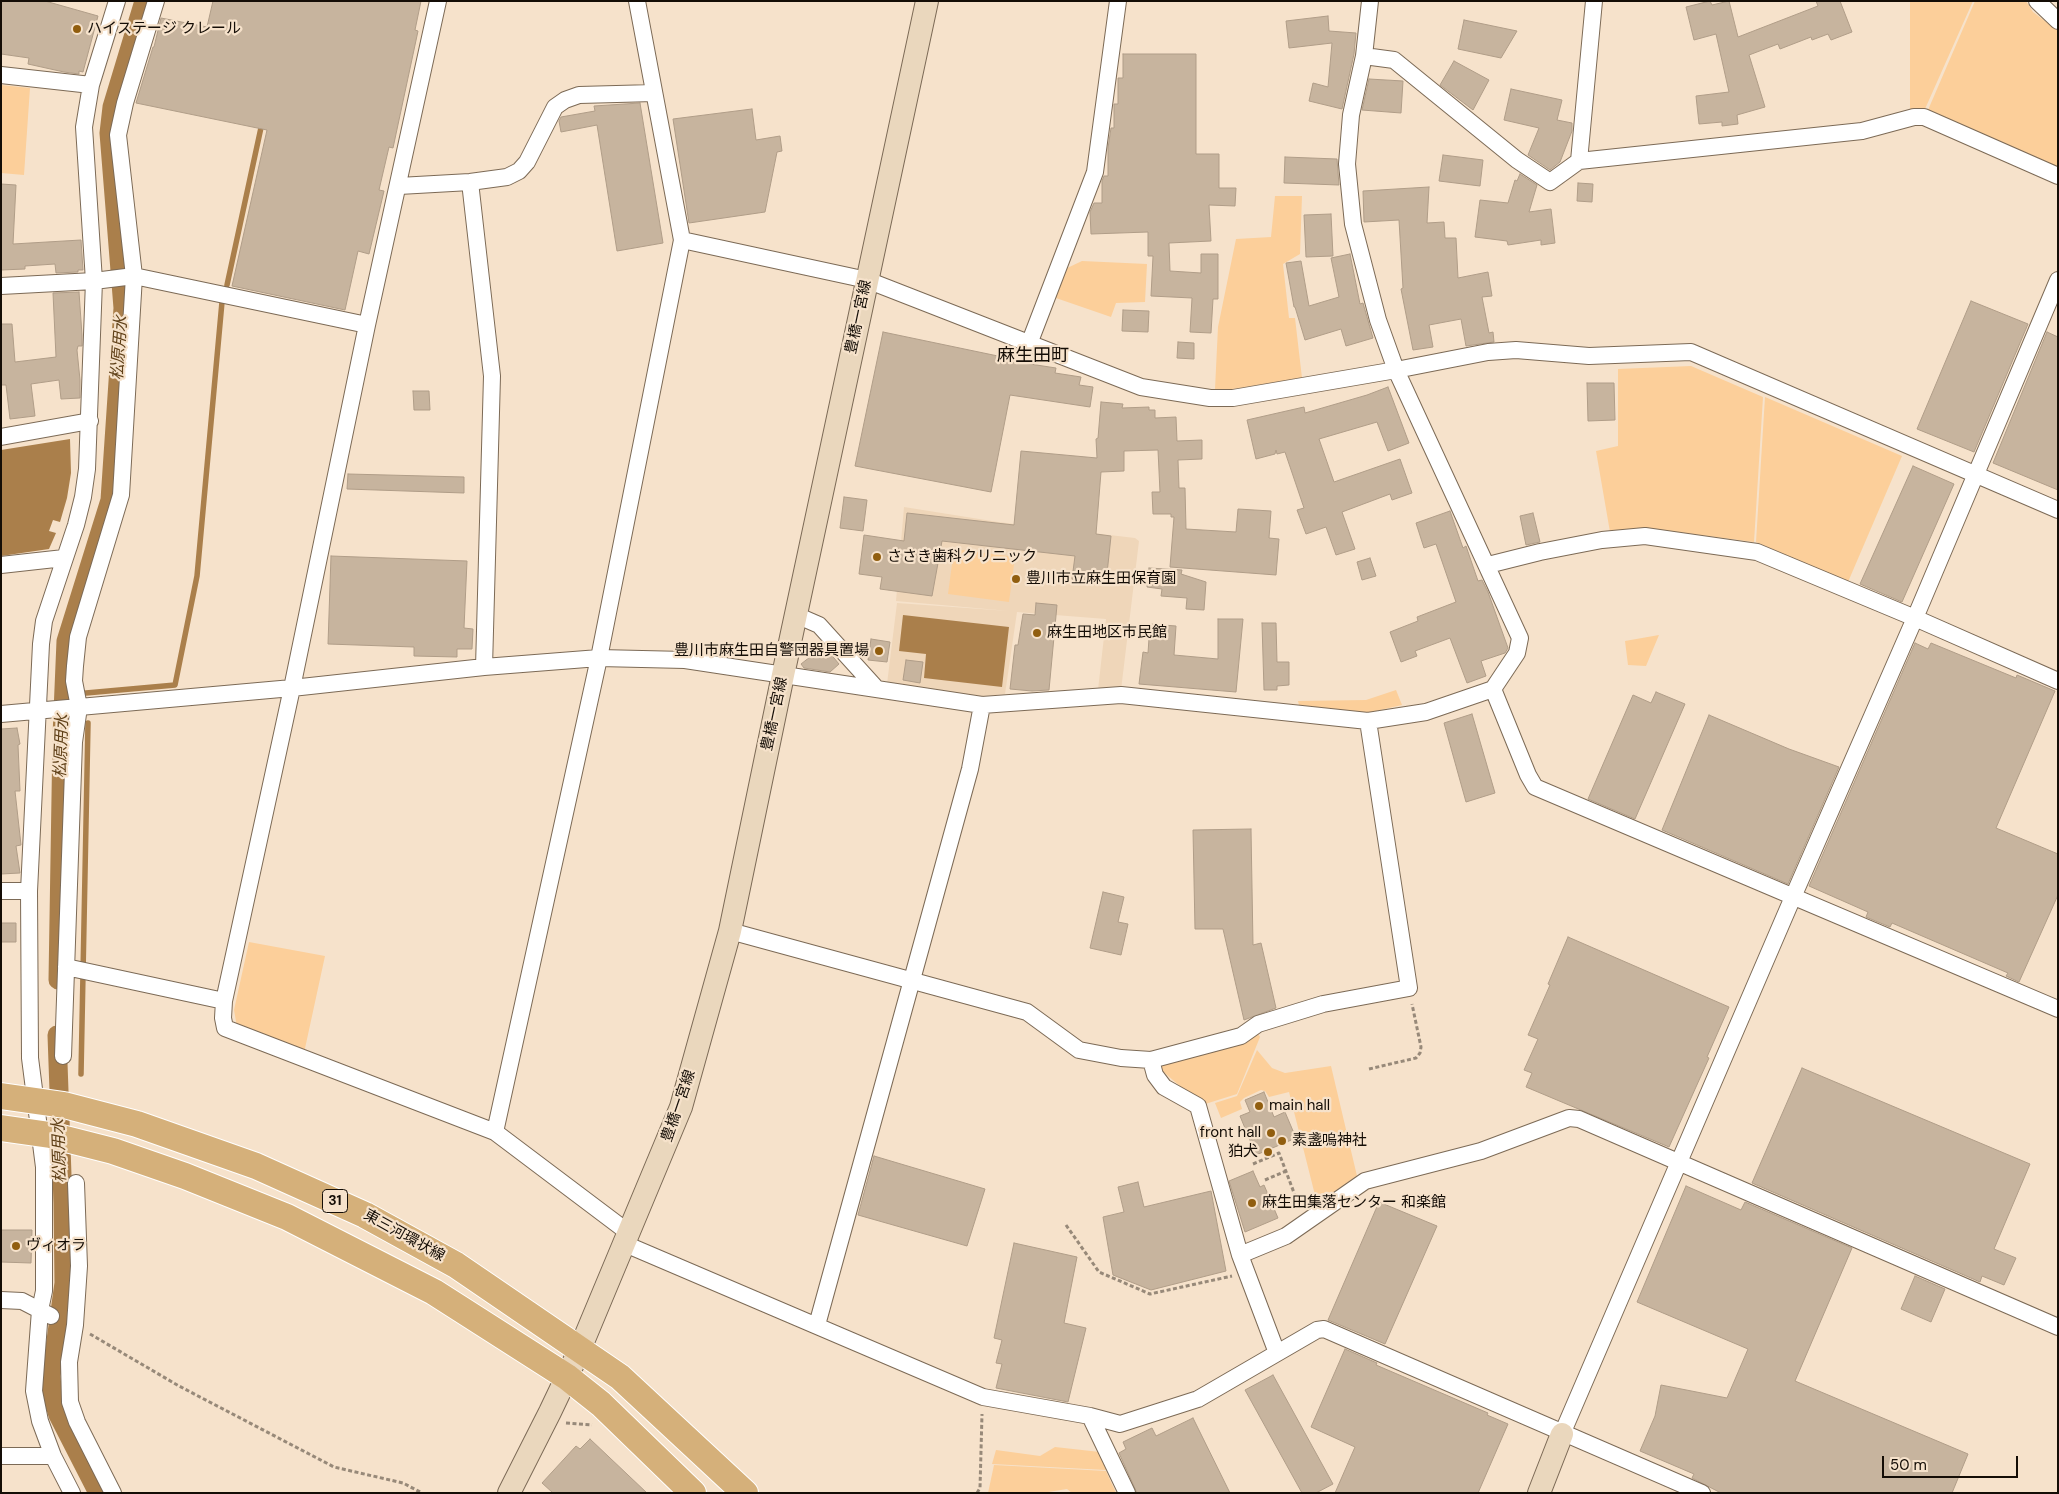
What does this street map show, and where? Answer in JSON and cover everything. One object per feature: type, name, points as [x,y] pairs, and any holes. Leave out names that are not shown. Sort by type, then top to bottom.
[{"type":"main road","name":"豊橋一宮線","points":[[509,1493],[580,1349],[682,1107],[730,931],[927,1]]},
{"type":"main road","name":"東三河環状線","points":[[1,1096],[49,1103],[137,1124],[256,1166],[365,1214],[456,1265],[620,1377],[745,1493]]},
{"type":"main road","name":"31","points":[[1,1128],[52,1136],[113,1151],[186,1176],[287,1218],[434,1292],[567,1378],[601,1404],[693,1493]]},
{"type":"main road","points":[[1539,1493],[1562,1434]]},
{"type":"street","points":[[72,1493],[53,1456],[40,1421],[34,1391],[46,1313],[44,1291],[44,1176],[52,1136],[49,1103],[30,1058],[29,891],[44,710],[41,644],[44,622],[83,497],[90,421],[94,281],[84,127],[91,85],[117,1]]},
{"type":"street","points":[[63,1056],[78,969],[74,681],[78,637],[121,495],[131,277],[118,135],[125,103],[156,1]]},
{"type":"street","points":[[438,1],[399,186],[367,325],[292,688],[224,1001],[222,1018],[225,1028],[495,1132],[627,1238],[817,1325],[983,1397],[1090,1416],[1120,1424],[1198,1399],[1317,1330],[1324,1329],[1562,1434],[1702,1493]]},
{"type":"street","points":[[495,1132],[599,658],[682,240],[637,1]]},
{"type":"street","points":[[1028,344],[1095,172],[1118,1]]},
{"type":"street","points":[[1,714],[292,688],[484,667],[599,658],[685,660],[982,705],[1122,695],[1368,721],[1426,712],[1493,689],[1517,653],[1520,638],[1396,370],[1378,320],[1353,224],[1348,173],[1351,116],[1364,56],[1370,1]]},
{"type":"street","points":[[1579,161],[1594,1]]},
{"type":"street","points":[[2037,1],[2058,21]]},
{"type":"street","points":[[1364,56],[1394,60],[1517,160],[1550,182],[1579,161],[1862,131],[1924,116],[2058,176]]},
{"type":"street","points":[[1,76],[91,85]]},
{"type":"street","points":[[399,186],[470,182],[507,177],[519,171],[527,162],[555,108],[565,100],[579,95],[654,93]]},
{"type":"street","points":[[470,182],[492,376],[484,667]]},
{"type":"street","points":[[682,240],[867,280],[1141,387],[1210,398],[1233,398],[1488,352],[1516,350],[1589,356],[1691,352],[2058,510]]},
{"type":"street","points":[[1,286],[131,277],[367,325]]},
{"type":"street","points":[[1562,1434],[1915,618],[2058,280]]},
{"type":"street","points":[[1,437],[90,421]]},
{"type":"street","points":[[1488,566],[1540,552],[1602,540],[1645,536],[1757,552],[1915,618],[2058,681]]},
{"type":"street","points":[[1,565],[64,558]]},
{"type":"street","points":[[796,615],[818,625],[877,689]]},
{"type":"street","points":[[1493,689],[1528,775],[1535,787],[2058,1009]]},
{"type":"street","points":[[817,1325],[910,980],[970,768],[982,705]]},
{"type":"street","points":[[730,931],[1026,1012],[1079,1050],[1120,1058],[1151,1060],[1241,1036],[1258,1024],[1323,1004],[1408,988],[1368,721]]},
{"type":"street","points":[[1,891],[29,891]]},
{"type":"street","points":[[78,969],[224,1001]]},
{"type":"street","points":[[1151,1060],[1155,1075],[1164,1087],[1198,1106],[1240,1255],[1278,1353]]},
{"type":"street","points":[[1240,1255],[1286,1236],[1365,1181],[1481,1151],[1569,1118],[1579,1119],[2058,1327]]},
{"type":"street","points":[[76,1183],[79,1266],[75,1326],[69,1362],[70,1402],[76,1422],[113,1493]]},
{"type":"street","points":[[1,1300],[22,1300],[46,1313]]},
{"type":"street","points":[[1090,1416],[1127,1493]]},
{"type":"street","points":[[1,1456],[53,1456]]},
{"type":"path","points":[[1369,1069],[1416,1058],[1420,1053],[1421,1048],[1408,988]]},
{"type":"path","points":[[1253,1164],[1279,1154],[1300,1208]]},
{"type":"path","points":[[1265,1180],[1286,1172]]},
{"type":"path","points":[[1066,1225],[1099,1272],[1150,1294],[1247,1273]]},
{"type":"path","points":[[75,1326],[178,1386],[334,1467],[403,1484],[422,1493]]},
{"type":"path","points":[[977,1493],[980,1488],[983,1397]]},
{"type":"path","points":[[550,1412],[568,1425],[598,1427]]},
{"type":"shaded area","points":[[1910,1],[1973,1],[1925,109],[1910,109]]},
{"type":"shaded area","points":[[1975,1],[2026,1],[2033,12],[2058,31],[2058,168],[1928,110]]},
{"type":"shaded area","points":[[1,85],[30,88],[24,175],[1,173]]},
{"type":"shaded area","points":[[1275,196],[1302,196],[1300,254],[1283,264],[1289,318],[1295,318],[1302,378],[1233,389],[1215,389],[1218,327],[1236,239],[1271,237]]},
{"type":"shaded area","points":[[1082,261],[1147,264],[1145,302],[1116,303],[1111,317],[1053,297],[1063,270]]},
{"type":"shaded area","points":[[1691,366],[1763,397],[1754,542],[1646,528],[1610,532],[1596,451],[1618,446],[1618,369]]},
{"type":"shaded area","points":[[1765,397],[1902,456],[1848,582],[1756,542]]},
{"type":"shaded area","points":[[70,439],[71,473],[67,498],[60,522],[53,520],[49,531],[56,533],[49,549],[1,556],[1,450]]},
{"type":"shaded area","name":"豊川市立麻生田保育園","points":[[904,507],[998,522],[1135,538],[1139,541],[1121,690],[1098,690],[1106,619],[1017,612],[1005,694],[978,697],[887,684],[897,603],[1009,611],[896,601]]},
{"type":"shaded area","points":[[954,549],[1015,557],[1009,602],[948,594]]},
{"type":"shaded area","points":[[903,615],[1009,627],[1002,687],[924,678],[926,654],[899,651]]},
{"type":"shaded area","points":[[1659,635],[1646,666],[1628,665],[1625,641]]},
{"type":"shaded area","points":[[1396,690],[1402,705],[1367,713],[1299,705],[1298,701],[1366,700]]},
{"type":"shaded area","points":[[249,942],[325,956],[304,1053],[237,1027],[234,1010]]},
{"type":"shaded area","points":[[1257,1032],[1260,1037],[1237,1094],[1202,1105],[1160,1069],[1158,1064]]},
{"type":"shaded area","points":[[1257,1050],[1272,1068],[1285,1073],[1331,1066],[1357,1176],[1317,1203],[1289,1092],[1269,1097],[1265,1091],[1261,1090],[1240,1102],[1242,1109],[1221,1118],[1215,1103],[1237,1096]]},
{"type":"shaded area","points":[[1055,1447],[1100,1452],[1106,1470],[992,1464],[996,1450],[1040,1456]]},
{"type":"shaded area","points":[[994,1465],[1106,1471],[1116,1493],[1072,1493],[1067,1489],[1042,1493],[988,1493]]},
{"type":"building","points":[[1,1],[45,1],[98,16],[83,72],[79,71],[79,74],[64,72],[28,64],[29,58],[1,54]]},
{"type":"building","points":[[213,1],[421,1],[415,30],[418,31],[393,148],[389,147],[379,190],[384,191],[369,254],[358,251],[345,310],[232,286],[267,130],[136,103],[161,18],[207,27]]},
{"type":"building","points":[[1710,1],[1712,5],[1729,1],[1738,37],[1818,6],[1816,1],[1840,1],[1852,32],[1831,40],[1828,34],[1812,40],[1811,37],[1780,49],[1778,44],[1749,55],[1765,107],[1737,115],[1738,124],[1722,126],[1722,122],[1699,124],[1696,96],[1729,92],[1716,34],[1694,40],[1686,7]]},
{"type":"building","points":[[1328,16],[1329,31],[1356,33],[1354,54],[1342,109],[1309,101],[1313,83],[1328,87],[1332,43],[1289,48],[1286,21]]},
{"type":"building","points":[[1464,20],[1517,31],[1501,58],[1458,49]]},
{"type":"building","points":[[1123,54],[1196,54],[1196,154],[1219,154],[1219,188],[1236,188],[1235,206],[1209,205],[1211,241],[1169,243],[1170,271],[1201,273],[1201,254],[1218,254],[1218,299],[1213,299],[1211,333],[1190,332],[1192,298],[1151,296],[1153,256],[1148,256],[1148,232],[1091,234],[1090,212],[1094,203],[1102,203],[1102,181],[1104,176],[1108,176],[1108,148],[1111,128],[1114,128],[1114,104],[1118,104],[1118,78],[1123,78]]},
{"type":"building","points":[[1454,61],[1489,80],[1473,110],[1440,85]]},
{"type":"building","points":[[1369,79],[1403,81],[1401,113],[1362,110]]},
{"type":"building","points":[[1511,89],[1562,100],[1557,120],[1572,123],[1572,131],[1560,162],[1550,170],[1528,155],[1539,128],[1504,120]]},
{"type":"building","points":[[640,103],[663,243],[617,251],[597,125],[561,132],[559,121],[561,117],[595,111],[594,106]]},
{"type":"building","points":[[752,109],[756,140],[780,136],[782,151],[777,152],[765,212],[689,223],[673,119]]},
{"type":"building","points":[[1443,155],[1483,160],[1480,186],[1439,181]]},
{"type":"building","points":[[1285,157],[1337,159],[1339,185],[1284,183]]},
{"type":"building","points":[[1520,174],[1537,185],[1529,212],[1551,209],[1555,243],[1541,245],[1541,240],[1508,245],[1507,241],[1475,237],[1480,200],[1508,203],[1515,180],[1517,181]]},
{"type":"building","points":[[1578,183],[1593,184],[1592,202],[1577,201]]},
{"type":"building","points":[[1,184],[16,185],[13,244],[81,240],[83,270],[56,273],[55,264],[25,266],[25,269],[1,270]]},
{"type":"building","points":[[1429,187],[1427,223],[1444,222],[1445,238],[1456,238],[1458,278],[1488,272],[1492,296],[1482,297],[1489,333],[1493,332],[1494,342],[1466,346],[1461,319],[1429,325],[1433,347],[1413,350],[1401,289],[1403,288],[1399,220],[1364,222],[1363,191]]},
{"type":"building","points":[[1331,214],[1333,256],[1306,257],[1304,215]]},
{"type":"building","points":[[1350,254],[1360,304],[1363,303],[1373,338],[1346,346],[1341,329],[1305,340],[1294,307],[1286,263],[1301,261],[1309,306],[1339,297],[1331,258]]},
{"type":"building","points":[[79,292],[82,335],[82,346],[78,346],[77,350],[80,398],[61,399],[59,380],[31,384],[35,416],[10,419],[6,385],[1,385],[1,324],[12,324],[15,362],[56,357],[53,293]]},
{"type":"building","points":[[1971,301],[2028,324],[1974,452],[1917,429]]},
{"type":"building","points":[[1123,310],[1149,311],[1148,332],[1122,331]]},
{"type":"building","points":[[883,332],[1017,360],[1017,362],[1056,368],[1055,373],[1081,377],[1079,385],[1093,387],[1090,407],[1010,395],[991,492],[855,466]]},
{"type":"building","points":[[2047,332],[2058,337],[2058,490],[1993,463]]},
{"type":"building","points":[[1178,342],[1194,343],[1194,359],[1177,358]]},
{"type":"building","points":[[1587,383],[1614,383],[1615,420],[1588,421]]},
{"type":"building","points":[[1388,387],[1409,443],[1388,451],[1377,422],[1319,439],[1334,482],[1400,459],[1412,493],[1392,500],[1390,494],[1342,512],[1355,549],[1336,555],[1326,527],[1306,534],[1297,510],[1304,508],[1285,452],[1277,454],[1276,450],[1275,454],[1256,459],[1247,420],[1304,407],[1305,413]]},
{"type":"building","points":[[413,391],[429,391],[430,410],[414,410]]},
{"type":"building","points":[[1101,402],[1123,404],[1122,408],[1149,407],[1149,410],[1155,410],[1155,418],[1176,417],[1177,441],[1202,440],[1202,459],[1178,460],[1179,488],[1185,488],[1186,529],[1236,532],[1238,509],[1271,511],[1269,538],[1279,539],[1276,575],[1170,567],[1174,517],[1171,517],[1171,514],[1153,514],[1152,492],[1160,492],[1158,450],[1124,451],[1124,471],[1101,472],[1096,534],[1111,536],[1106,583],[1072,579],[1075,556],[942,541],[932,596],[880,589],[882,577],[859,574],[864,535],[904,541],[907,513],[1014,525],[1021,451],[1097,458],[1096,439],[1098,438]]},
{"type":"building","points":[[1913,466],[1954,484],[1902,602],[1860,584]]},
{"type":"building","points":[[348,474],[464,477],[464,493],[347,489]]},
{"type":"building","points":[[844,497],[867,500],[863,531],[840,528]]},
{"type":"building","points":[[1450,511],[1463,548],[1466,546],[1478,581],[1482,580],[1488,592],[1508,648],[1505,653],[1481,661],[1486,676],[1467,683],[1450,638],[1415,651],[1417,656],[1401,662],[1390,632],[1418,621],[1417,617],[1456,602],[1436,544],[1424,548],[1416,523]]},
{"type":"building","points":[[1533,513],[1540,542],[1526,545],[1520,516]]},
{"type":"building","points":[[331,556],[467,561],[464,628],[473,629],[472,649],[457,649],[457,657],[414,656],[414,647],[328,644]]},
{"type":"building","points":[[1370,558],[1376,576],[1362,580],[1357,562]]},
{"type":"building","points":[[1149,568],[1182,570],[1181,574],[1206,582],[1204,610],[1186,609],[1187,598],[1161,596],[1162,589],[1147,587]]},
{"type":"building","points":[[1036,603],[1057,605],[1049,690],[1010,689],[1015,645],[1018,645],[1023,614],[1035,615]]},
{"type":"building","points":[[1218,619],[1243,619],[1236,692],[1139,684],[1143,652],[1148,653],[1150,624],[1176,626],[1174,655],[1218,659]]},
{"type":"building","points":[[1262,623],[1276,623],[1277,662],[1289,662],[1289,685],[1277,686],[1277,690],[1264,690]]},
{"type":"building","name":"豊川市麻生田自警団器具置場","points":[[871,639],[890,642],[887,662],[868,660]]},
{"type":"building","points":[[1915,643],[1928,649],[1931,643],[2016,678],[2017,675],[2055,691],[1996,828],[2058,854],[2058,895],[2019,982],[2006,976],[2008,973],[1892,923],[1890,927],[1866,917],[1868,912],[1809,886]]},
{"type":"building","points":[[824,646],[839,664],[830,672],[804,668],[801,664]]},
{"type":"building","points":[[906,660],[923,662],[920,683],[903,680]]},
{"type":"building","points":[[1656,692],[1685,704],[1635,819],[1588,799],[1633,695],[1651,703]]},
{"type":"building","points":[[1472,714],[1495,793],[1466,802],[1444,723]]},
{"type":"building","points":[[1709,715],[1789,749],[1839,767],[1788,884],[1662,830]]},
{"type":"building","points":[[17,728],[20,744],[18,745],[20,791],[15,791],[21,845],[16,846],[20,873],[1,874],[1,729]]},
{"type":"building","points":[[1251,829],[1253,945],[1261,943],[1276,1008],[1244,1020],[1223,929],[1195,929],[1193,830]]},
{"type":"building","points":[[1103,892],[1124,897],[1118,922],[1128,924],[1121,955],[1090,948]]},
{"type":"building","points":[[1,923],[16,923],[16,942],[1,942]]},
{"type":"building","points":[[1568,937],[1729,1007],[1707,1057],[1709,1058],[1669,1147],[1526,1087],[1532,1073],[1524,1070],[1538,1039],[1528,1035]]},
{"type":"building","points":[[1802,1068],[2030,1164],[1994,1249],[2016,1258],[2004,1285],[1982,1276],[1980,1282],[1752,1183]]},
{"type":"building","name":"front hall","points":[[1264,1092],[1274,1117],[1285,1112],[1296,1138],[1256,1155],[1240,1116],[1250,1112],[1245,1100]]},
{"type":"building","points":[[874,1156],[985,1189],[967,1246],[858,1215]]},
{"type":"building","name":"麻生田集落センター 和楽館","points":[[1253,1171],[1260,1187],[1264,1185],[1278,1218],[1245,1232],[1229,1181]]},
{"type":"building","points":[[1138,1182],[1144,1207],[1211,1191],[1226,1271],[1151,1290],[1113,1275],[1103,1217],[1124,1212],[1118,1187]]},
{"type":"building","points":[[1686,1186],[1741,1210],[1745,1202],[1852,1248],[1795,1381],[1968,1454],[1952,1493],[1721,1493],[1692,1478],[1694,1474],[1640,1451],[1655,1416],[1661,1385],[1727,1398],[1748,1349],[1637,1302]]},
{"type":"building","points":[[1379,1202],[1437,1226],[1385,1344],[1328,1320]]},
{"type":"building","name":"ヴィオラ","points":[[1,1230],[32,1230],[31,1263],[1,1262]]},
{"type":"building","points":[[1014,1243],[1077,1257],[1064,1323],[1086,1328],[1068,1402],[996,1388],[1002,1364],[996,1363],[1002,1340],[994,1338]]},
{"type":"building","points":[[1915,1276],[1945,1289],[1931,1322],[1901,1309]]},
{"type":"building","points":[[1345,1349],[1377,1363],[1376,1365],[1488,1413],[1487,1415],[1508,1424],[1478,1493],[1335,1493],[1355,1447],[1311,1427]]},
{"type":"building","points":[[1273,1375],[1333,1484],[1316,1493],[1302,1493],[1245,1390]]},
{"type":"building","points":[[1193,1418],[1230,1493],[1137,1493],[1119,1453],[1126,1449],[1123,1442],[1152,1428],[1156,1436]]},
{"type":"building","points":[[590,1439],[647,1493],[553,1493],[542,1483],[576,1446],[580,1449]]},
{"type":"waterway","name":"松原用水","points":[[58,980],[62,736],[66,641],[110,500],[123,308],[109,133],[112,107],[144,1]]},
{"type":"waterway","points":[[227,285],[262,123]]},
{"type":"waterway","points":[[86,693],[175,685],[197,576],[222,302]]},
{"type":"waterway","points":[[81,1074],[88,723]]},
{"type":"waterway","name":"松原用水","points":[[57,1035],[64,1283],[51,1376],[53,1399],[58,1415],[98,1493]]},
{"type":"place","name":"ハイステージ クレール","points":[[77,29]]},
{"type":"place","name":"ささき歯科クリニック","points":[[877,557]]},
{"type":"place","name":"豊川市立麻生田保育園","points":[[1016,579]]},
{"type":"place","name":"麻生田地区市民館","points":[[1037,633]]},
{"type":"place","name":"豊川市麻生田自警団器具置場","points":[[879,651]]},
{"type":"place","name":"main hall","points":[[1259,1106]]},
{"type":"place","name":"front hall","points":[[1271,1133]]},
{"type":"place","name":"素盞嗚神社","points":[[1282,1141]]},
{"type":"place","name":"狛犬","points":[[1268,1152]]},
{"type":"place","name":"麻生田集落センター 和楽館","points":[[1252,1203]]},
{"type":"place","name":"ヴィオラ","points":[[16,1246]]},
{"type":"district","name":"麻生田町","points":[[1033,356]]}]
